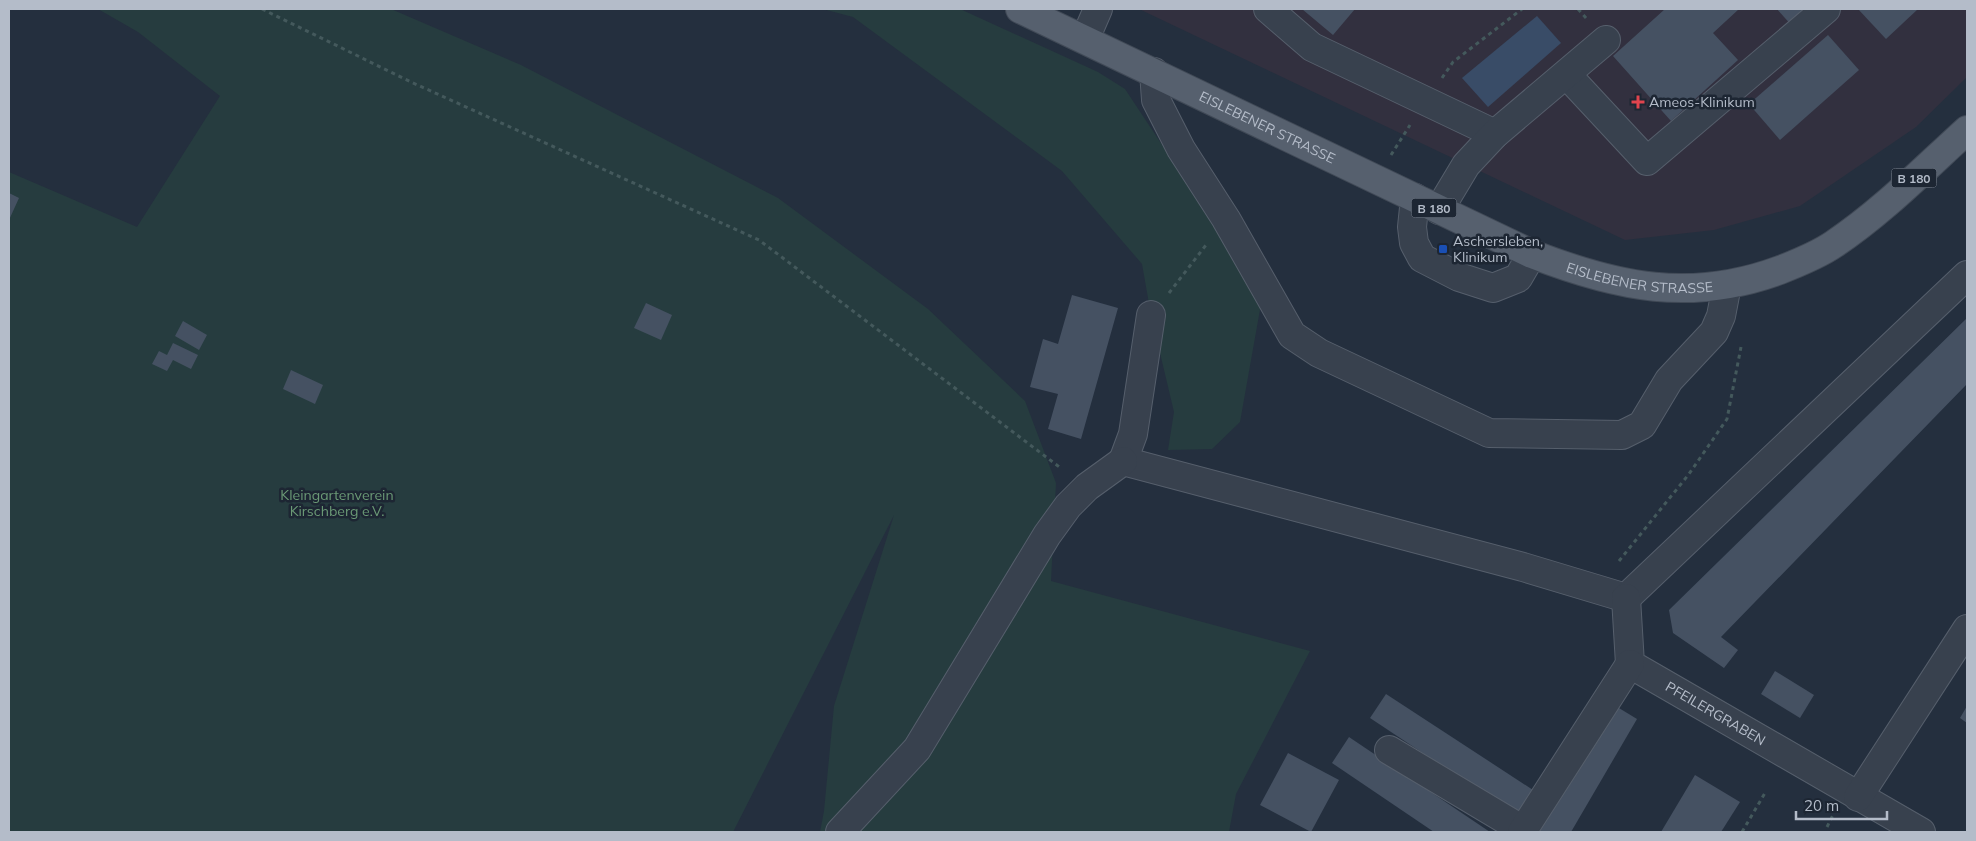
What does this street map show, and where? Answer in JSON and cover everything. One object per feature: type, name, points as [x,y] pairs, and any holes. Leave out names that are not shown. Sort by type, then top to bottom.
[{"type":"main road","name":"EISLEBENER STRASSE","points":[[1020,9],[1532,254],[1570,269],[1604,279],[1631,284],[1697,289],[1727,285],[1768,274],[1802,262],[1833,245],[1886,203],[1967,130]]},
{"type":"street","points":[[1085,39],[1098,9]]},
{"type":"street","points":[[1268,9],[1312,46],[1495,134]]},
{"type":"street","points":[[1567,75],[1647,161],[1826,9]]},
{"type":"street","points":[[1532,254],[1518,278],[1493,288],[1459,277],[1422,258],[1414,243],[1412,227],[1427,204],[1495,134],[1567,75],[1606,40]]},
{"type":"street","points":[[1154,72],[1156,100],[1181,149],[1226,218],[1292,335],[1319,354],[1489,433],[1622,435],[1642,425],[1669,380],[1714,332],[1721,316],[1727,285]]},
{"type":"street","points":[[1626,598],[1967,275]]},
{"type":"street","points":[[840,832],[917,749],[1048,535],[1068,506],[1087,487],[1124,461],[1133,434],[1151,315]]},
{"type":"street","points":[[1124,461],[1523,567],[1626,598]]},
{"type":"street","points":[[1389,750],[1522,831],[1630,664],[1626,598]]},
{"type":"street","points":[[1858,797],[1967,629]]},
{"type":"street","name":"PFEILERGRABEN","points":[[1630,664],[1921,832]]},
{"type":"path","points":[[262,9],[410,82],[759,240],[1087,487]]},
{"type":"path","points":[[1376,180],[1453,62],[1522,9]]},
{"type":"path","points":[[1151,315],[1226,218]]},
{"type":"path","points":[[1597,588],[1689,474],[1727,419],[1741,347],[1714,332]]},
{"type":"path","points":[[1742,832],[1765,793]]},
{"type":"shaded area","name":"Ameos-Klinikum","points":[[1139,9],[1967,9],[1967,77],[1916,127],[1800,206],[1714,230],[1625,240]]},
{"type":"green space","name":"Kleingartenverein Kirschberg e.V.","points":[[98,9],[391,9],[521,65],[778,198],[928,309],[1025,401],[1056,483],[1051,581],[1310,651],[1236,794],[1229,832],[820,832],[824,811],[834,706],[894,515],[733,832],[9,832],[9,172],[137,227],[220,96],[138,32]]},
{"type":"green space","points":[[823,9],[960,9],[1098,72],[1125,89],[1194,193],[1261,304],[1240,422],[1212,449],[1168,450],[1174,412],[1151,315],[1142,264],[1062,171],[853,17]]},
{"type":"water","points":[[1537,16],[1561,43],[1488,107],[1462,78]]},
{"type":"building","points":[[1302,9],[1355,9],[1333,35]]},
{"type":"building","points":[[1665,9],[1739,9],[1713,33],[1738,60],[1671,121],[1613,56]]},
{"type":"building","points":[[1777,9],[1813,9],[1793,27]]},
{"type":"building","points":[[1858,9],[1918,9],[1886,39]]},
{"type":"building","points":[[1828,35],[1859,70],[1780,140],[1749,104]]},
{"type":"building","points":[[9,193],[19,198],[9,220]]},
{"type":"building","points":[[1072,295],[1118,308],[1081,439],[1048,429],[1058,394],[1030,387],[1043,339],[1058,344]]},
{"type":"building","points":[[646,303],[672,315],[661,340],[634,328]]},
{"type":"building","points":[[1967,318],[1967,384],[1721,637],[1738,650],[1724,668],[1673,633],[1669,610]]},
{"type":"building","points":[[183,321],[207,335],[199,350],[175,336]]},
{"type":"building","points":[[173,343],[198,355],[191,369],[173,360],[167,371],[152,364],[159,351],[167,355]]},
{"type":"building","points":[[291,370],[323,385],[315,404],[283,389]]},
{"type":"building","points":[[1775,671],[1814,695],[1800,718],[1761,694]]},
{"type":"building","points":[[1386,694],[1533,790],[1516,815],[1370,718]]},
{"type":"building","points":[[1614,705],[1637,719],[1571,832],[1539,832]]},
{"type":"building","points":[[1967,706],[1967,723],[1960,718]]},
{"type":"building","points":[[1349,737],[1490,832],[1434,832],[1332,763]]},
{"type":"building","points":[[1288,753],[1339,780],[1311,832],[1260,805]]},
{"type":"building","points":[[1695,775],[1740,802],[1721,832],[1661,832]]},
{"type":"place","name":"Ameos-Klinikum","points":[[1638,102]]},
{"type":"place","name":"Aschersleben, Klinikum","points":[[1443,249]]}]
